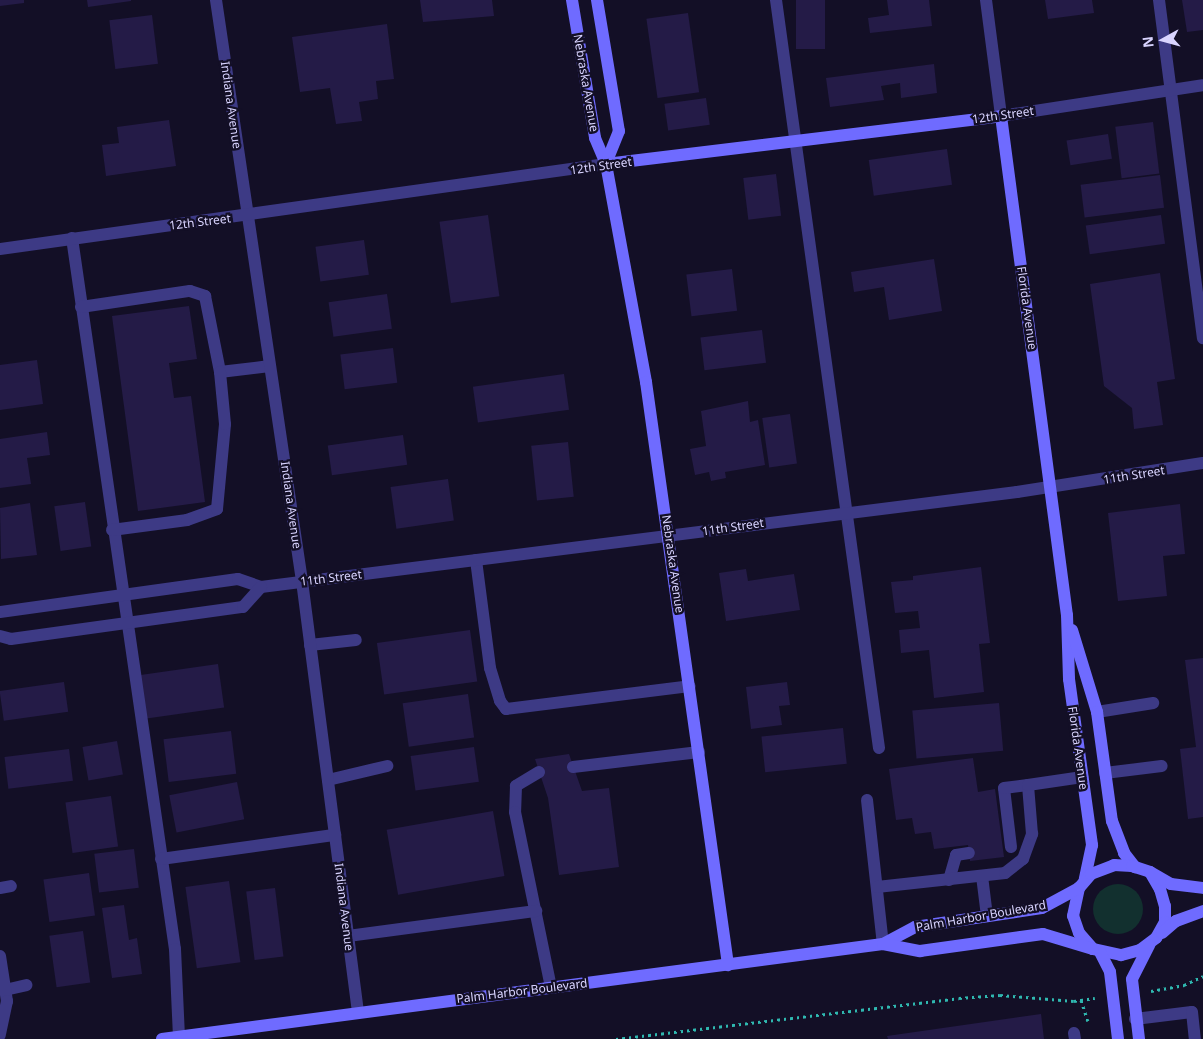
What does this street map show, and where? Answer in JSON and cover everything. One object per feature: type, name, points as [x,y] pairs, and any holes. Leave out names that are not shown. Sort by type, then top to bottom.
[{"type":"main road","name":"Nebraska Avenue","points":[[572,0],[595,138],[606,164],[646,382],[728,965]]},
{"type":"main road","name":"Nebraska Avenue","points":[[597,0],[619,131],[606,164]]},
{"type":"main road","name":"12th Street","points":[[606,164],[1001,116]]},
{"type":"main road","name":"Florida Avenue","points":[[1001,116],[1067,615],[1069,679],[1092,845],[1082,883]]},
{"type":"main road","name":"Florida Avenue","points":[[1067,615],[1097,712],[1112,821],[1118,842],[1136,867]]},
{"type":"main road","points":[[1118,1039],[1110,972],[1097,950],[1079,933],[1073,916],[1082,883],[1105,867],[1136,867],[1150,872],[1171,884],[1203,888]]},
{"type":"main road","points":[[1139,1039],[1132,994],[1132,979],[1165,922],[1165,906],[1160,889],[1150,872]]},
{"type":"main road","name":"Palm Harbor Boulevard","points":[[883,944],[915,927],[1042,908],[1082,883]]},
{"type":"main road","points":[[1097,950],[1122,955],[1152,942],[1176,921],[1203,910]]},
{"type":"main road","name":"Palm Harbor Boulevard","points":[[162,1039],[883,944],[920,951],[1043,934],[1097,950]]},
{"type":"street","name":"Indiana Avenue","points":[[216,0],[302,581],[358,1012]]},
{"type":"street","points":[[776,0],[844,511],[879,748]]},
{"type":"street","name":"Florida Avenue","points":[[986,0],[1001,116]]},
{"type":"street","points":[[1159,0],[1203,338]]},
{"type":"street","name":"12th Street","points":[[1001,116],[1203,85]]},
{"type":"street","name":"12th Street","points":[[0,249],[248,216],[606,164]]},
{"type":"street","points":[[72,238],[112,530],[175,949],[179,1037]]},
{"type":"street","points":[[81,307],[190,291],[205,296],[220,372],[226,424],[217,509],[187,520],[112,530]]},
{"type":"street","points":[[220,372],[270,366]]},
{"type":"street","name":"11th Street","points":[[0,612],[238,579],[262,587],[669,536],[844,511],[1051,487],[1203,463]]},
{"type":"street","points":[[476,560],[490,668],[500,701],[506,710],[690,686]]},
{"type":"street","points":[[0,636],[11,639],[244,607],[262,587]]},
{"type":"street","points":[[310,646],[356,640]]},
{"type":"street","points":[[1097,712],[1154,703]]},
{"type":"street","points":[[574,767],[698,752]]},
{"type":"street","points":[[328,780],[387,766]]},
{"type":"street","points":[[1105,773],[1162,766]]},
{"type":"street","points":[[539,772],[516,786],[515,812],[551,987]]},
{"type":"street","points":[[1028,845],[1007,848],[1004,788],[1082,777]]},
{"type":"street","points":[[877,887],[1005,873],[1023,859],[1032,834],[1028,785]]},
{"type":"street","points":[[867,800],[883,944]]},
{"type":"street","points":[[161,859],[335,835]]},
{"type":"street","points":[[949,880],[956,855],[969,853]]},
{"type":"street","points":[[982,876],[987,916]]},
{"type":"street","points":[[348,936],[536,911]]},
{"type":"street","points":[[0,956],[7,1001],[0,1035]]},
{"type":"street","points":[[5,990],[26,986]]},
{"type":"street","points":[[1135,1019],[1192,1012],[1195,1039]]},
{"type":"path","points":[[1132,994],[1184,985],[1203,976]]},
{"type":"path","points":[[616,1039],[959,998],[1000,996],[1074,1001],[1113,996]]},
{"type":"green space","points":[[1113,884],[1123,884],[1136,891],[1143,904],[1143,914],[1136,927],[1123,934],[1113,934],[1104,930],[1097,923],[1093,914],[1093,904],[1097,895],[1104,888]]},
{"type":"building","points":[[0,0],[24,0],[24,3],[0,6]]},
{"type":"building","points":[[87,0],[131,0],[131,1],[88,7]]},
{"type":"building","points":[[420,0],[492,0],[494,16],[423,22]]},
{"type":"building","points":[[796,0],[825,0],[825,49],[796,49]]},
{"type":"building","points":[[887,0],[929,0],[932,26],[870,33],[868,18],[889,15]]},
{"type":"building","points":[[1045,0],[1092,0],[1094,13],[1048,19]]},
{"type":"building","points":[[1182,0],[1203,0],[1203,30],[1187,32]]},
{"type":"building","points":[[688,13],[699,92],[658,98],[646,19]]},
{"type":"building","points":[[152,15],[158,64],[115,69],[109,20]]},
{"type":"building","points":[[387,24],[394,79],[376,81],[378,99],[359,102],[362,121],[336,124],[330,88],[300,92],[292,37]]},
{"type":"building","points":[[934,64],[937,93],[901,98],[900,83],[881,86],[884,100],[830,107],[826,78]]},
{"type":"building","points":[[706,98],[710,125],[668,131],[664,104]]},
{"type":"building","points":[[169,120],[176,166],[106,176],[102,145],[119,143],[117,127]]},
{"type":"building","points":[[1153,122],[1159,174],[1122,178],[1115,127]]},
{"type":"building","points":[[1108,134],[1112,159],[1070,165],[1067,141]]},
{"type":"building","points":[[947,149],[952,185],[874,196],[869,160]]},
{"type":"building","points":[[776,174],[781,216],[748,220],[743,178]]},
{"type":"building","points":[[1160,175],[1164,208],[1085,218],[1081,185]]},
{"type":"building","points":[[488,215],[499,296],[451,303],[439,222]]},
{"type":"building","points":[[1161,215],[1165,244],[1090,254],[1086,226]]},
{"type":"building","points":[[364,240],[369,275],[320,281],[315,247]]},
{"type":"building","points":[[934,259],[942,311],[889,320],[884,287],[854,292],[851,272]]},
{"type":"building","points":[[732,269],[737,311],[691,316],[686,275]]},
{"type":"building","points":[[1160,273],[1175,379],[1157,382],[1163,425],[1134,429],[1132,408],[1104,386],[1090,284]]},
{"type":"building","points":[[387,294],[392,329],[333,337],[329,302]]},
{"type":"building","points":[[189,306],[197,359],[169,363],[174,398],[191,396],[205,502],[138,511],[112,316]]},
{"type":"building","points":[[762,330],[766,363],[704,370],[700,338]]},
{"type":"building","points":[[393,348],[397,383],[345,389],[340,354]]},
{"type":"building","points":[[37,360],[43,404],[0,410],[0,365]]},
{"type":"building","points":[[564,374],[569,410],[478,422],[473,387]]},
{"type":"building","points":[[748,401],[750,422],[758,420],[765,465],[725,472],[726,478],[711,481],[709,472],[695,475],[690,449],[706,446],[701,411]]},
{"type":"building","points":[[790,414],[797,464],[769,467],[762,418]]},
{"type":"building","points":[[47,432],[50,455],[27,458],[31,484],[0,488],[0,439]]},
{"type":"building","points":[[403,435],[407,465],[332,475],[328,446]]},
{"type":"building","points":[[568,442],[574,497],[537,501],[531,446]]},
{"type":"building","points":[[448,479],[454,521],[396,529],[391,487]]},
{"type":"building","points":[[85,502],[91,547],[61,551],[54,506]]},
{"type":"building","points":[[30,503],[37,555],[1,559],[0,508]]},
{"type":"building","points":[[1180,504],[1185,554],[1163,556],[1167,596],[1118,601],[1108,513]]},
{"type":"building","points":[[981,567],[990,643],[979,644],[984,692],[934,698],[929,650],[901,653],[899,630],[920,628],[918,611],[895,613],[891,582],[913,580],[913,576]]},
{"type":"building","points":[[746,569],[748,581],[794,574],[800,610],[726,621],[719,573]]},
{"type":"building","points":[[470,630],[477,681],[384,695],[377,643]]},
{"type":"building","points":[[1203,658],[1203,817],[1188,819],[1180,749],[1196,747],[1185,660]]},
{"type":"building","points":[[218,664],[224,708],[145,719],[139,675]]},
{"type":"building","points":[[64,682],[68,712],[4,721],[0,691]]},
{"type":"building","points":[[787,682],[790,705],[779,706],[782,725],[751,729],[746,687]]},
{"type":"building","points":[[468,694],[474,738],[409,747],[403,703]]},
{"type":"building","points":[[999,703],[1003,751],[917,758],[912,711]]},
{"type":"building","points":[[843,728],[847,764],[765,772],[761,737]]},
{"type":"building","points":[[231,731],[236,774],[169,782],[164,739]]},
{"type":"building","points":[[117,741],[123,774],[88,781],[83,747]]},
{"type":"building","points":[[474,747],[479,782],[415,791],[411,756]]},
{"type":"building","points":[[69,749],[73,781],[8,789],[4,757]]},
{"type":"building","points":[[569,754],[582,791],[609,788],[619,867],[559,875],[548,798],[535,759]]},
{"type":"building","points":[[973,758],[978,792],[995,789],[1004,857],[970,861],[968,845],[934,849],[931,832],[915,834],[912,818],[896,820],[889,769]]},
{"type":"building","points":[[237,782],[244,819],[177,832],[169,795]]},
{"type":"building","points":[[111,796],[118,847],[73,853],[65,802]]},
{"type":"building","points":[[493,811],[504,876],[398,895],[387,830]]},
{"type":"building","points":[[134,849],[139,888],[99,893],[94,854]]},
{"type":"building","points":[[89,873],[95,916],[49,922],[43,879]]},
{"type":"building","points":[[229,881],[240,962],[197,968],[185,887]]},
{"type":"building","points":[[275,888],[283,956],[255,960],[246,892]]},
{"type":"building","points":[[124,905],[129,940],[137,938],[142,974],[112,978],[102,908]]},
{"type":"building","points":[[83,931],[90,982],[57,987],[49,936]]},
{"type":"building","points":[[1041,1014],[1044,1039],[888,1039],[887,1036]]}]
